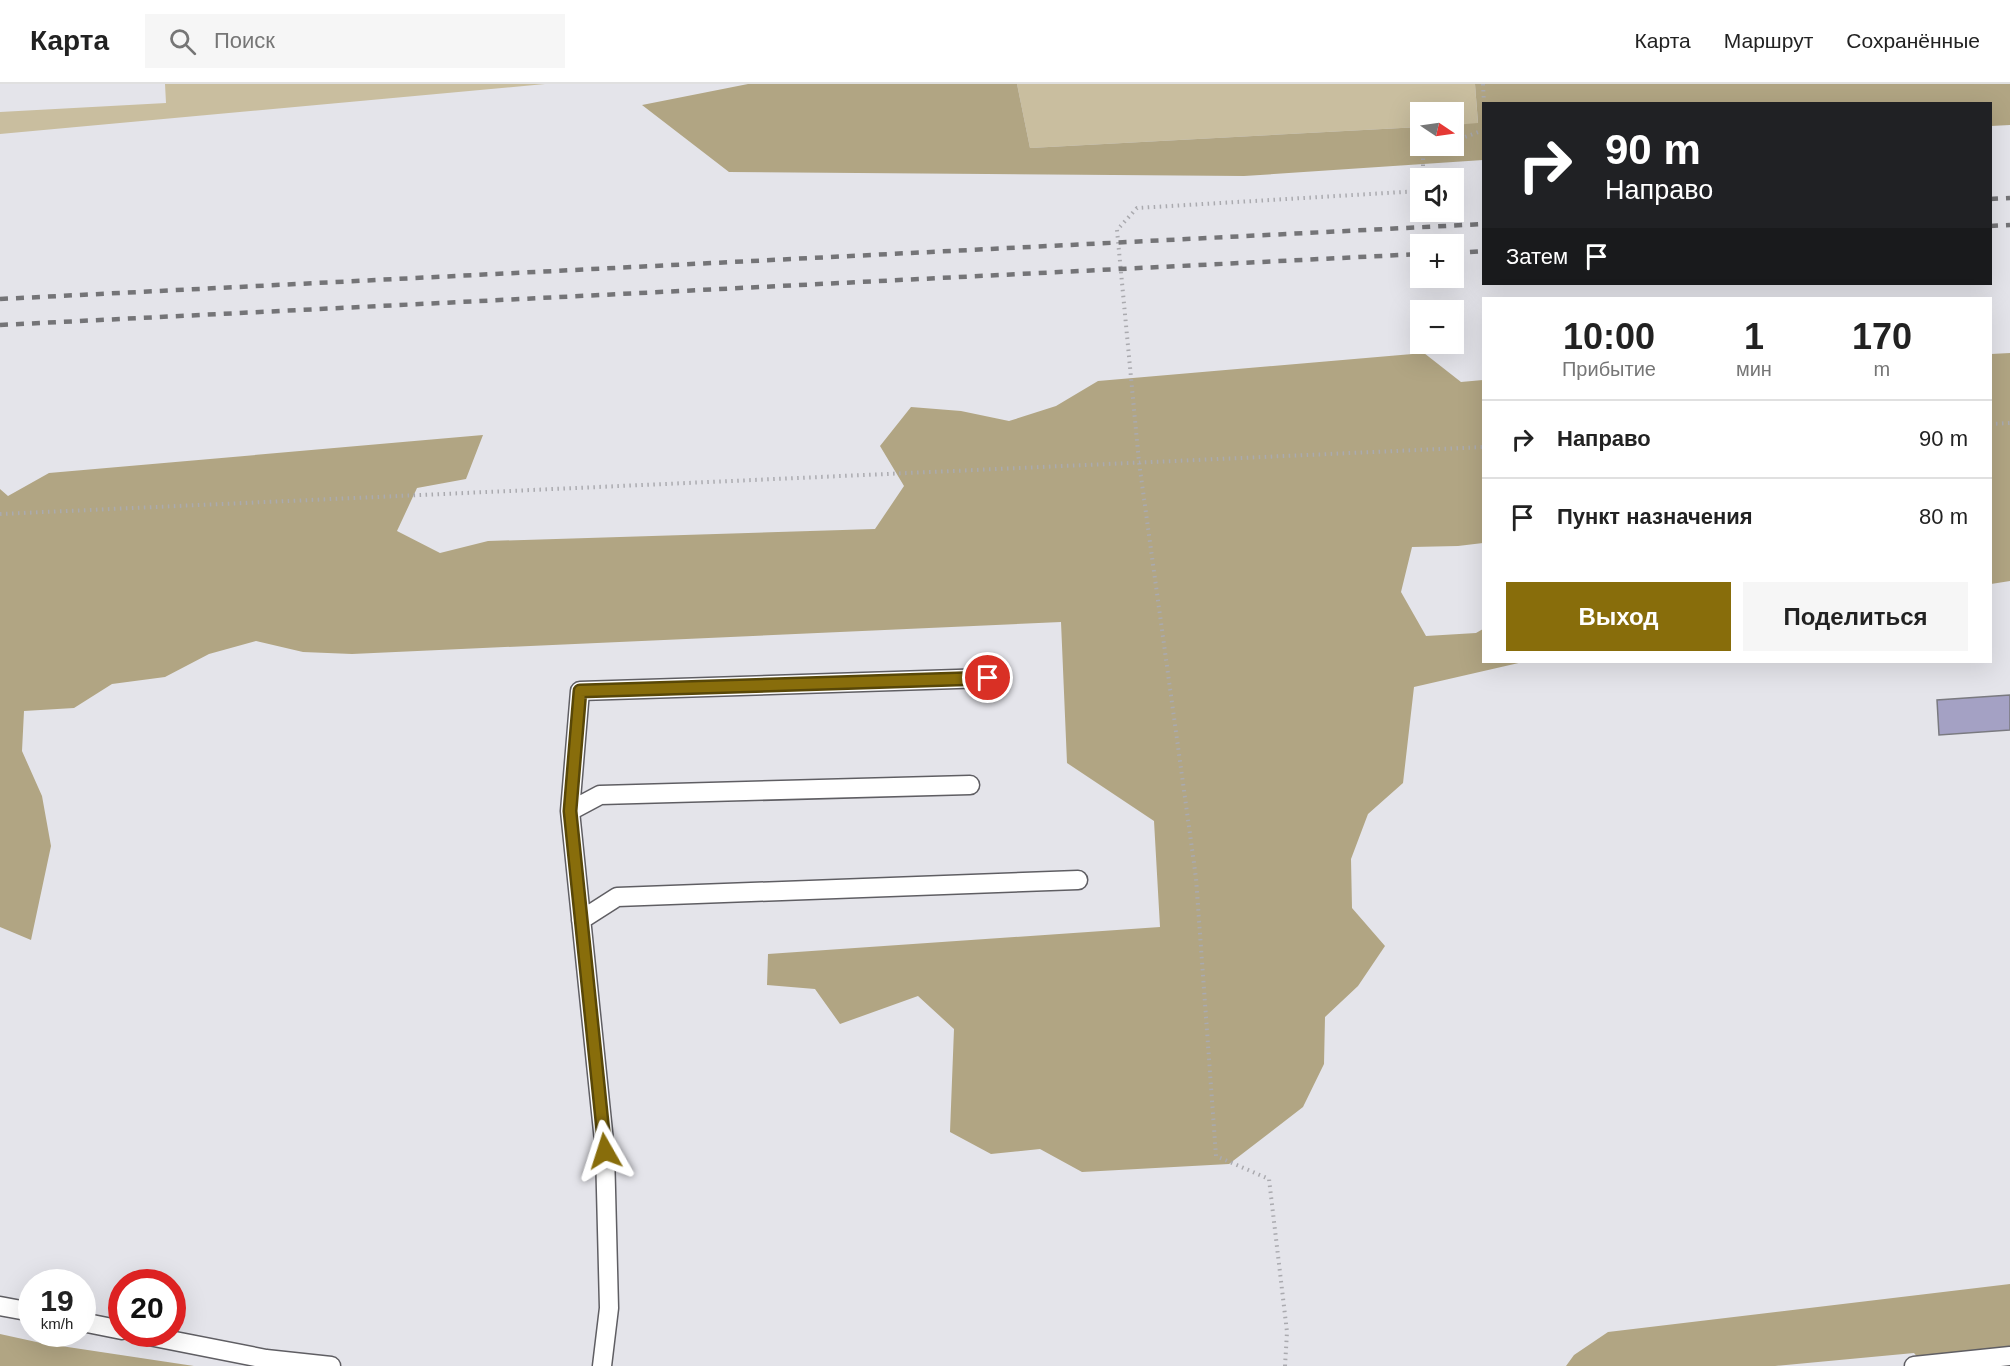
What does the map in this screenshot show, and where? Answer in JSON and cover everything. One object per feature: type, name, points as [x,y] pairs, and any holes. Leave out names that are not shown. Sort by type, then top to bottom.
[{"type":"lane","points":[[602,1366],[609,1308],[605,1151],[570,811],[580,691],[988,678]]},
{"type":"lane","points":[[570,811],[600,795],[970,785]]},
{"type":"lane","points":[[580,920],[617,897],[1078,880]]},
{"type":"lane","points":[[0,1306],[18,1309]]},
{"type":"lane","points":[[186,1343],[266,1359],[331,1366]]},
{"type":"lane","points":[[1914,1366],[2010,1356]]},
{"type":"path","points":[[1483,84],[1484,102]]},
{"type":"path","points":[[1464,137],[1482,131]]},
{"type":"path","points":[[1285,1366],[1287,1332],[1269,1179],[1216,1156],[1196,878],[1139,462],[1117,230],[1137,208],[1410,192]]},
{"type":"path","points":[[1992,424],[2010,423]]},
{"type":"path","points":[[0,514],[1482,447]]},
{"type":"shaded area","points":[[165,84],[545,84],[0,134],[0,112],[166,103]]},
{"type":"shaded area","points":[[748,84],[1017,84],[1030,148],[1410,128],[1410,156],[1464,156],[1464,124],[1478,123],[1475,84],[2010,84],[2010,125],[1992,126],[1992,102],[1482,102],[1482,160],[1244,176],[729,172],[642,105]]},
{"type":"shaded area","points":[[1017,84],[1475,84],[1478,124],[1464,125],[1464,102],[1410,102],[1410,128],[1030,148]]},
{"type":"shaded area","points":[[2010,353],[2010,581],[1992,584],[1992,354]]},
{"type":"shaded area","points":[[1412,354],[1425,354],[1461,382],[1482,380],[1482,543],[1412,547],[1401,592],[1426,636],[1476,633],[1482,630],[1482,663],[1519,663],[1414,687],[1403,783],[1368,814],[1351,859],[1352,908],[1385,946],[1358,986],[1325,1017],[1324,1064],[1303,1107],[1229,1164],[1082,1172],[1040,1149],[991,1154],[950,1132],[954,1029],[918,996],[840,1024],[815,989],[767,985],[768,954],[1160,927],[1154,821],[1067,763],[1061,622],[352,654],[303,652],[256,641],[209,654],[165,677],[112,684],[74,708],[24,711],[22,751],[42,796],[51,846],[31,940],[0,927],[0,489],[8,496],[49,473],[483,435],[466,479],[417,488],[397,531],[440,553],[488,541],[875,529],[904,486],[880,446],[911,407],[961,411],[1009,421],[1056,406],[1098,381]]},
{"type":"shaded area","points":[[2010,1284],[2010,1366],[1925,1366],[1914,1353],[1775,1366],[1566,1366],[1574,1355],[1608,1332]]},
{"type":"shaded area","points":[[0,1334],[18,1338],[18,1347],[68,1347],[194,1366],[0,1366]]},
{"type":"building","points":[[2010,695],[2010,730],[1939,735],[1937,700]]},
{"type":"railway","points":[[1992,199],[2010,198]]},
{"type":"railway","points":[[0,299],[1482,224]]},
{"type":"railway","points":[[1992,226],[2010,225]]},
{"type":"railway","points":[[1464,252],[1482,251]]},
{"type":"railway","points":[[0,325],[1410,254]]},
{"type":"route","points":[[605,1151],[570,811],[580,691],[988,678]]}]
